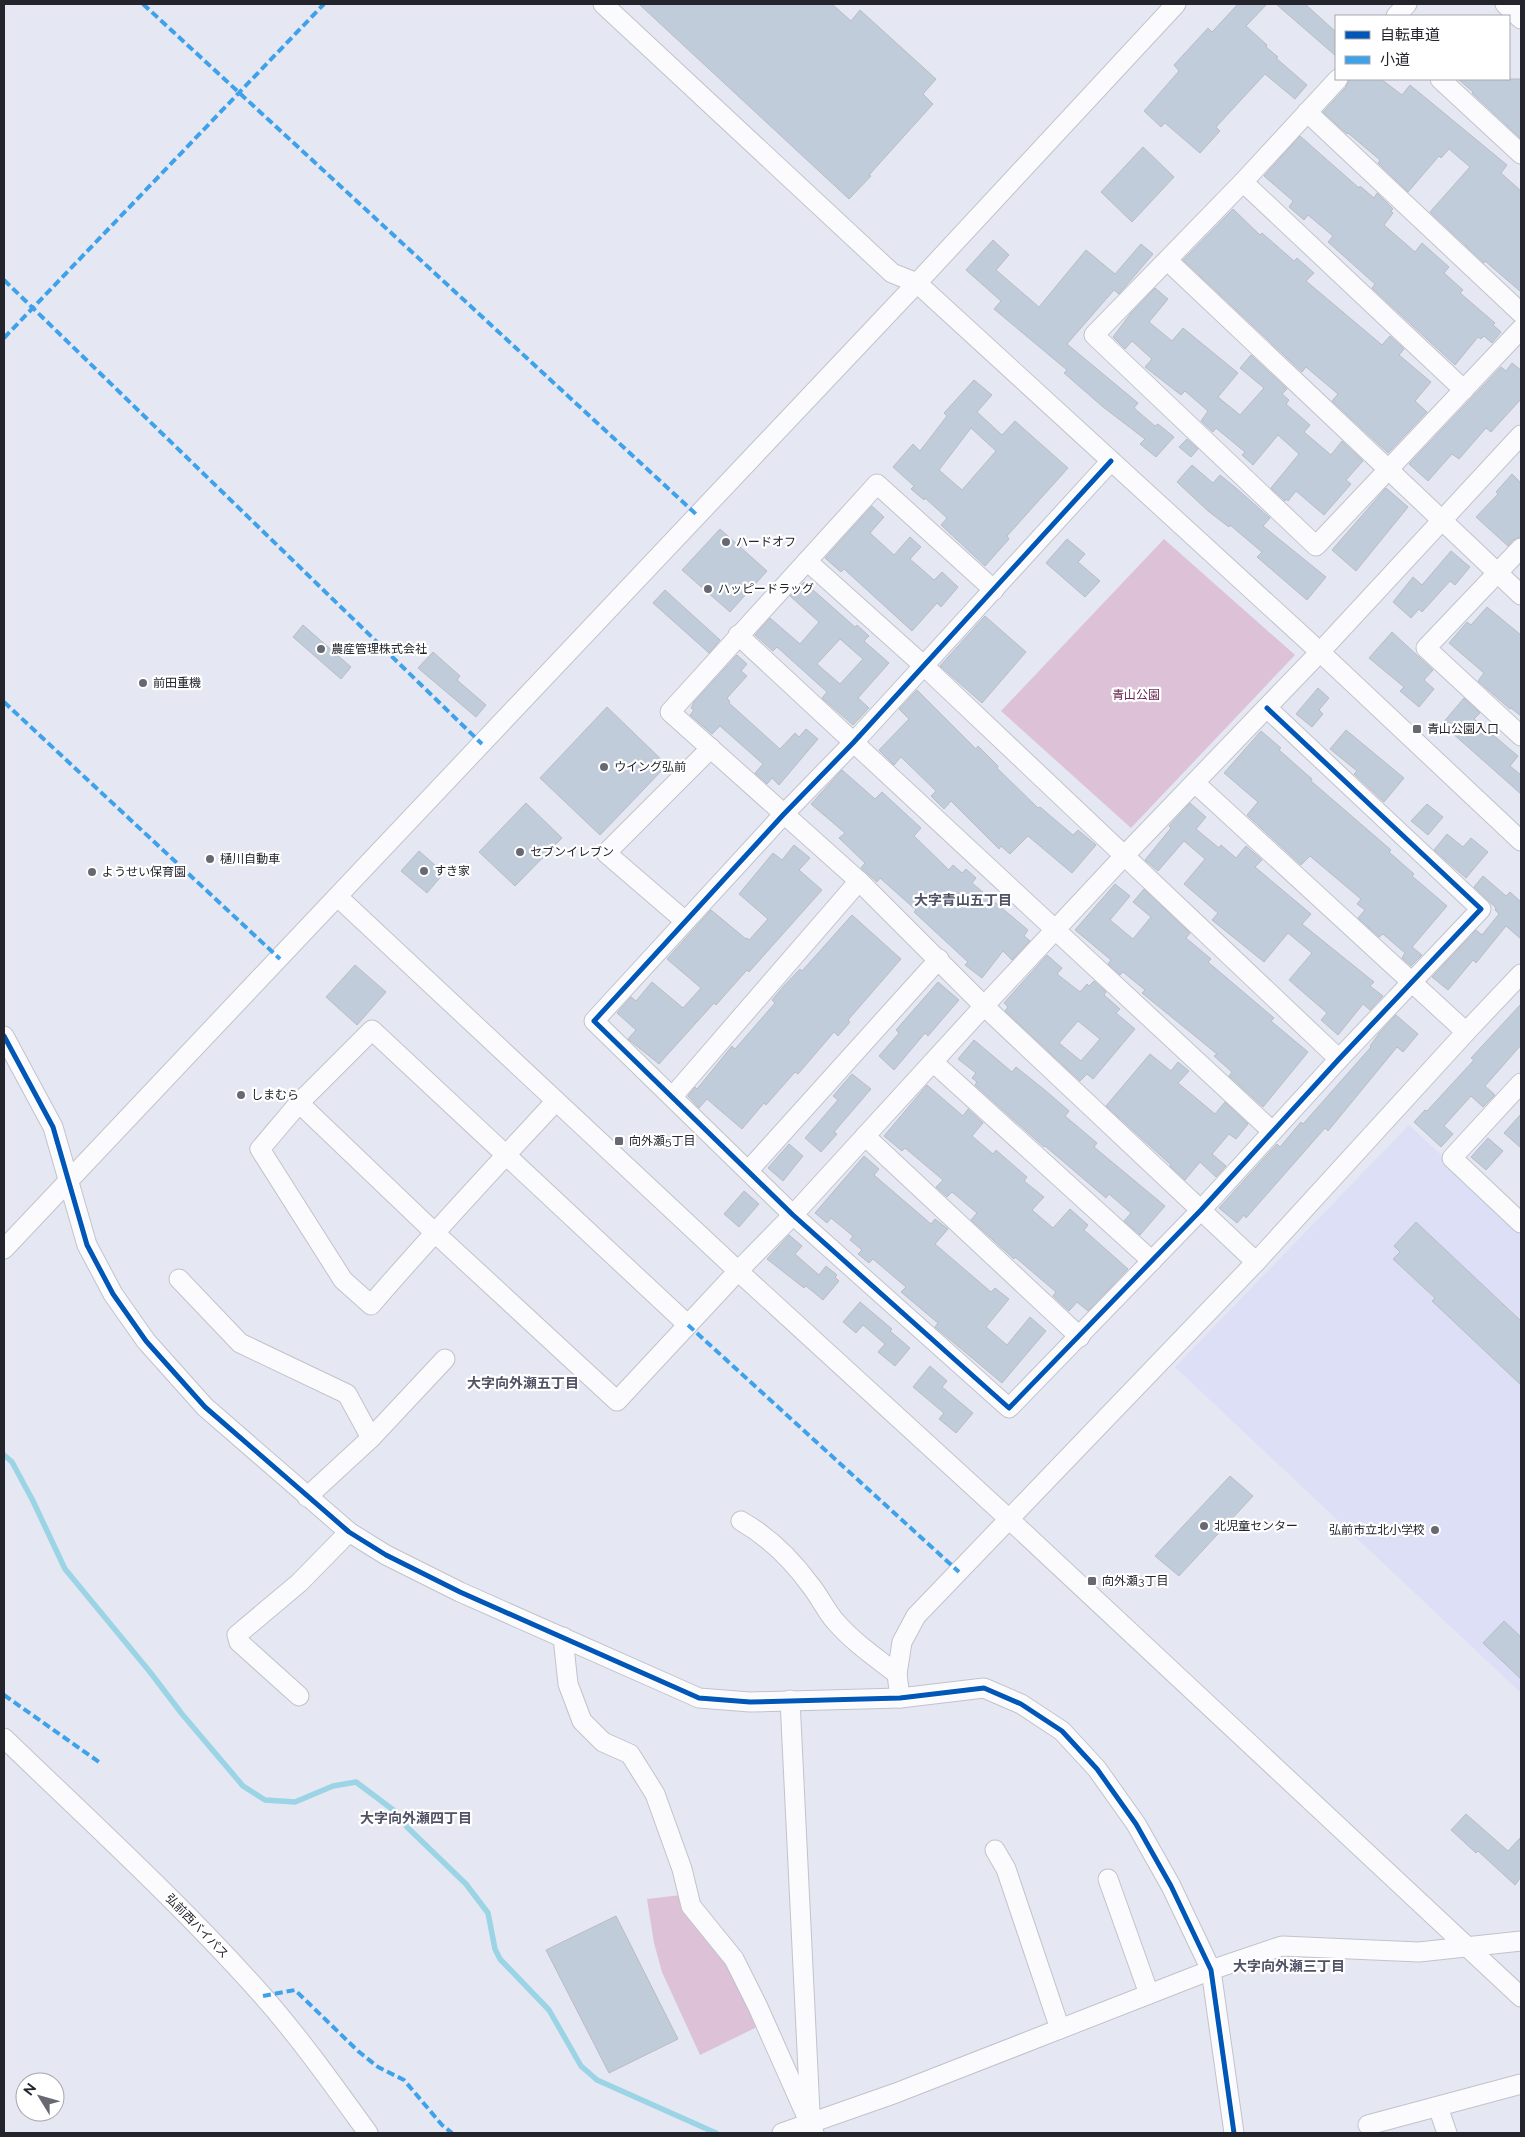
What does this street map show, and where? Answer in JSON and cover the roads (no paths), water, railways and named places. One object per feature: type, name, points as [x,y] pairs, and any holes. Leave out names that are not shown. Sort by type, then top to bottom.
[{"type":"street","points":[[603,4],[892,273],[917,283],[1320,652],[1521,840]]},
{"type":"street","points":[[4,1249],[917,283],[1176,4]]},
{"type":"street","points":[[1397,15],[1407,4]]},
{"type":"street","points":[[1505,4],[1521,19]]},
{"type":"street","points":[[1337,80],[1168,261],[1094,335],[1316,546],[1521,329]]},
{"type":"street","points":[[1441,80],[1521,154]]},
{"type":"street","points":[[1307,112],[1521,313]]},
{"type":"street","points":[[1243,182],[1464,390]]},
{"type":"street","points":[[1168,261],[1521,595]]},
{"type":"street","points":[[299,1103],[434,1232],[617,1401],[738,1271],[794,1215],[984,1006],[1125,855],[1320,652],[1521,435]]},
{"type":"street","points":[[1111,460],[994,590],[853,743],[783,815],[594,1021],[794,1215],[1009,1408],[1152,1262],[1339,1059],[1481,909],[1267,708]]},
{"type":"street","points":[[994,590],[877,484],[670,712],[859,881],[984,1006],[1256,1262]]},
{"type":"street","points":[[1521,548],[1426,648],[1521,736]]},
{"type":"street","points":[[807,561],[923,665],[1339,1059]]},
{"type":"street","points":[[738,635],[1272,1131]]},
{"type":"street","points":[[685,922],[606,853],[711,748]]},
{"type":"street","points":[[1195,783],[1466,1032]]},
{"type":"street","points":[[673,1096],[859,881]]},
{"type":"street","points":[[338,897],[738,1271],[1010,1519],[1521,1997]]},
{"type":"street","points":[[748,1171],[939,959]]},
{"type":"street","points":[[900,1698],[897,1674],[902,1642],[916,1616],[1256,1262],[1521,974]]},
{"type":"street","points":[[556,1101],[506,1155],[434,1232],[371,1304],[343,1280],[260,1149],[299,1103],[372,1030],[506,1155],[688,1325]]},
{"type":"street","points":[[4,1036],[53,1127],[87,1245],[113,1294],[146,1341],[205,1407],[349,1532],[386,1555],[444,1584],[699,1698],[750,1702],[900,1698],[984,1688],[1022,1704],[1062,1732],[1097,1769],[1136,1824],[1171,1886],[1211,1970],[1234,2133]]},
{"type":"street","points":[[933,1062],[1152,1262]]},
{"type":"street","points":[[1521,1084],[1452,1158],[1521,1223]]},
{"type":"street","points":[[865,1136],[1080,1336]]},
{"type":"street","points":[[179,1279],[240,1343],[347,1394],[371,1438]]},
{"type":"street","points":[[307,1497],[371,1438],[445,1359]]},
{"type":"street","points":[[741,1521],[758,1531],[783,1552],[811,1585],[834,1620],[854,1641],[897,1674]]},
{"type":"street","points":[[298,1696],[239,1642],[236,1635],[299,1583],[349,1532]]},
{"type":"street","points":[[564,1637],[568,1684],[582,1721],[603,1742],[630,1754],[655,1794],[682,1869],[691,1906],[734,1959],[758,2007],[812,2128]]},
{"type":"street","points":[[790,1700],[812,2128]]},
{"type":"street","name":"弘前西バイパス","points":[[4,1738],[186,1913],[250,1982],[330,2080],[368,2133]]},
{"type":"street","points":[[995,1850],[1006,1869],[1060,2029]]},
{"type":"street","points":[[1108,1879],[1149,1994]]},
{"type":"street","points":[[782,2133],[812,2128],[1149,1994],[1211,1970],[1282,1946],[1419,1952],[1521,1941]]},
{"type":"street","points":[[1368,2125],[1521,2084]]},
{"type":"street","points":[[1438,2107],[1447,2133]]},
{"type":"waterway","points":[[4,1455],[12,1462],[33,1501],[65,1569],[182,1714],[243,1786],[265,1800],[295,1802],[333,1786],[356,1782],[396,1812],[408,1828],[466,1884],[488,1913],[495,1949],[500,1959],[549,2010],[581,2066],[597,2080],[716,2133]]},
{"type":"place","name":"ハードオフ","points":[[726,542]]},
{"type":"place","name":"ハッピードラッグ","points":[[708,589]]},
{"type":"place","name":"農産管理株式会社","points":[[321,649]]},
{"type":"place","name":"前田重機","points":[[143,683]]},
{"type":"place","name":"青山公園入口","points":[[1417,729]]},
{"type":"place","name":"ウイング弘前","points":[[604,767]]},
{"type":"place","name":"セブンイレブン","points":[[520,852]]},
{"type":"place","name":"樋川自動車","points":[[210,859]]},
{"type":"place","name":"すき家","points":[[424,871]]},
{"type":"place","name":"ようせい保育園","points":[[92,872]]},
{"type":"place","name":"しまむら","points":[[241,1095]]},
{"type":"place","name":"向外瀬5丁目","points":[[619,1141]]},
{"type":"place","name":"北児童センター","points":[[1204,1526]]},
{"type":"place","name":"弘前市立北小学校","points":[[1435,1530]]},
{"type":"place","name":"向外瀬3丁目","points":[[1092,1581]]},
{"type":"district","name":"大字青山五丁目","points":[[963,900]]},
{"type":"district","name":"大字向外瀬五丁目","points":[[523,1383]]},
{"type":"district","name":"大字向外瀬四丁目","points":[[416,1818]]},
{"type":"district","name":"大字向外瀬三丁目","points":[[1289,1966]]},
{"type":"park label","name":"青山公園","points":[[1136,695]]}]
